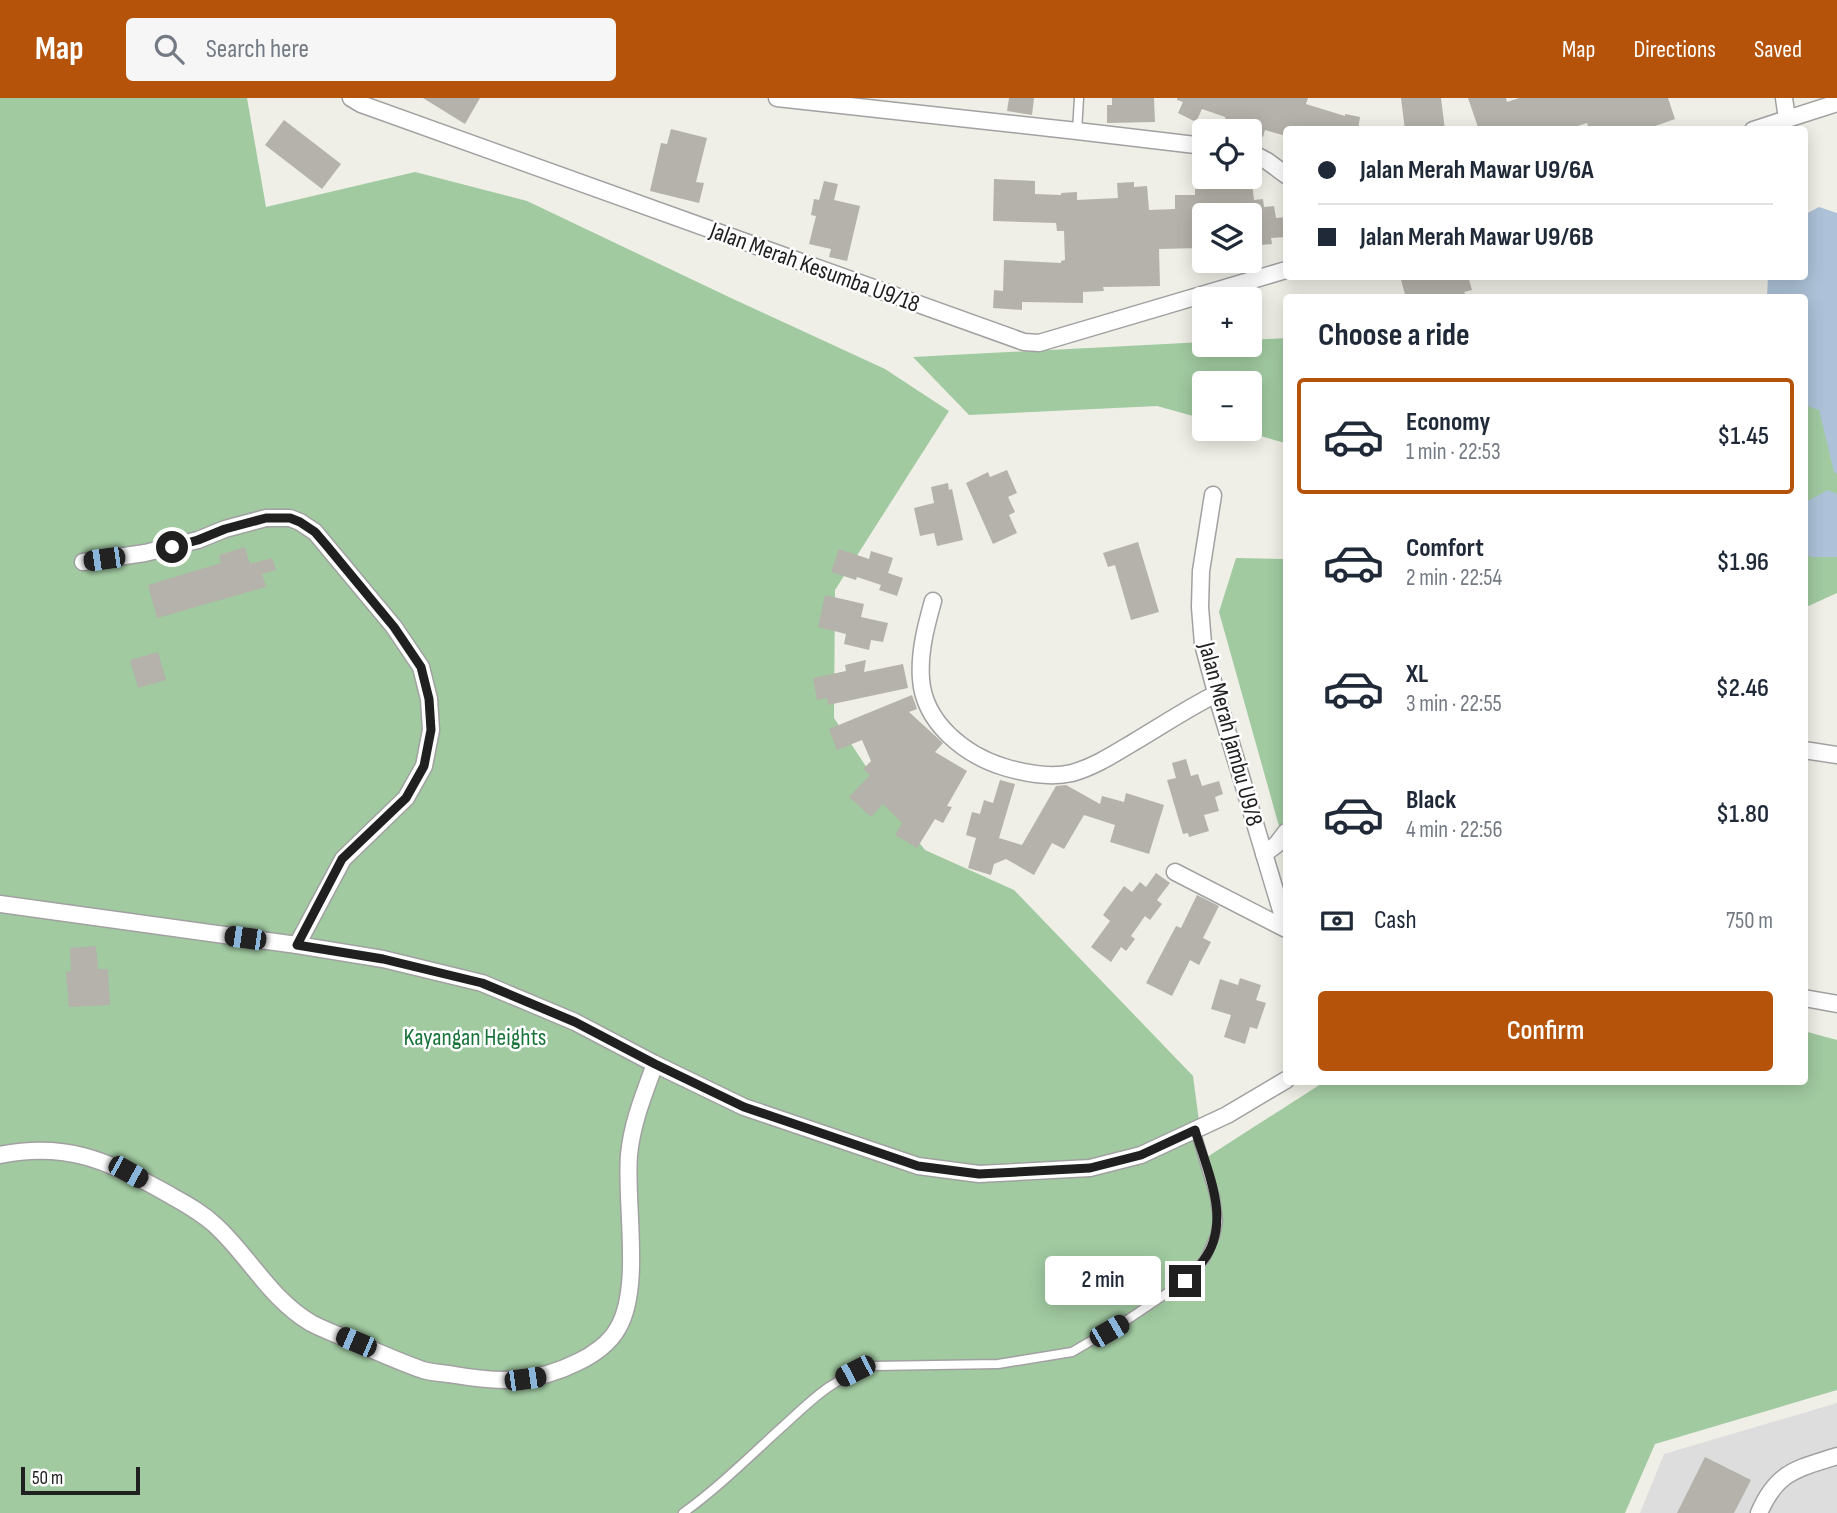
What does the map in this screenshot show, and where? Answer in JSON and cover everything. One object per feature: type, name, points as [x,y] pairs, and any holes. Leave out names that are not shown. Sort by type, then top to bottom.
[{"type":"street","name":"Jalan Merah Kesumba U9/18","points":[[351,98],[374,109],[1024,342],[1039,343],[1283,271]]},
{"type":"street","points":[[777,98],[1192,145]]},
{"type":"street","points":[[1784,98],[1787,119]]},
{"type":"street","points":[[1765,126],[1837,103]]},
{"type":"street","points":[[1262,158],[1283,173]]},
{"type":"street","name":"Jalan Merah Jambu U9/8","points":[[1213,495],[1201,571],[1203,644],[1283,918]]},
{"type":"street","points":[[83,562],[145,553],[198,540],[225,529],[266,518],[290,518],[315,532],[394,627],[421,667],[429,699],[431,730],[424,766],[406,798],[342,859],[297,945]]},
{"type":"street","points":[[933,601],[922,646],[921,681],[928,705],[946,733],[965,748],[986,761],[1016,771],[1046,775],[1070,773],[1114,754],[1216,694]]},
{"type":"street","points":[[1808,751],[1837,755]]},
{"type":"street","points":[[1264,854],[1283,836]]},
{"type":"street","points":[[1175,872],[1283,926]]},
{"type":"street","points":[[0,904],[383,959],[482,983],[575,1022],[744,1107],[918,1166],[943,1170],[979,1174],[1090,1168],[1141,1155],[1227,1115],[1283,1082]]},
{"type":"street","points":[[1808,999],[1837,1004]]},
{"type":"street","points":[[0,1154],[69,1152],[98,1159],[128,1172],[207,1219],[235,1247],[278,1299],[311,1323],[378,1352],[424,1370],[473,1378],[507,1381],[544,1376],[561,1371],[598,1350],[617,1330],[625,1312],[631,1261],[629,1158],[632,1133],[655,1064]]},
{"type":"street","points":[[1759,1513],[1777,1481],[1795,1470],[1837,1456]]},
{"type":"lane","points":[[1077,131],[1079,98]]},
{"type":"lane","points":[[683,1513],[705,1497],[822,1390],[855,1371],[874,1366],[998,1364],[1072,1352],[1127,1320],[1185,1281],[1205,1259],[1218,1221],[1215,1197],[1195,1130]]},
{"type":"shaded area","points":[[1837,1403],[1837,1513],[1640,1513],[1664,1454]]},
{"type":"green space","name":"Kayangan Heights","points":[[0,98],[247,98],[266,207],[415,172],[527,201],[885,369],[949,411],[835,590],[834,718],[900,818],[925,850],[1014,890],[1193,1076],[1204,1159],[1319,1085],[1808,1085],[1808,1032],[1837,1040],[1837,1390],[1655,1444],[1625,1513],[0,1513]]},
{"type":"green space","points":[[1837,264],[1837,593],[1808,606],[1808,294],[1776,294]]},
{"type":"green space","points":[[1283,338],[1283,442],[1262,436],[1262,371],[1192,371],[1192,416],[1157,406],[969,415],[913,357],[1192,343],[1192,357],[1262,357],[1262,339]]},
{"type":"green space","points":[[1236,558],[1283,559],[1283,840],[1219,612]]},
{"type":"water","points":[[1819,207],[1837,213],[1837,474],[1834,472],[1819,410],[1808,406],[1808,294],[1767,294],[1768,280],[1808,280],[1808,213]]},
{"type":"water","points":[[1828,490],[1837,494],[1837,557],[1808,556],[1808,501]]},
{"type":"building","points":[[423,98],[480,98],[465,124]]},
{"type":"building","points":[[1009,98],[1034,98],[1032,115],[1007,111]]},
{"type":"building","points":[[1112,98],[1154,98],[1155,122],[1107,123],[1107,105],[1112,105]]},
{"type":"building","points":[[1177,98],[1308,98],[1306,104],[1345,116],[1360,117],[1359,126],[1283,126],[1283,135],[1265,130],[1263,137],[1262,119],[1226,119],[1202,109],[1197,119],[1192,120],[1178,113],[1183,102]]},
{"type":"building","points":[[1401,98],[1441,98],[1444,126],[1404,126]]},
{"type":"building","points":[[1468,98],[1506,98],[1507,102],[1519,98],[1668,98],[1675,119],[1655,126],[1588,126],[1587,123],[1578,126],[1478,126]]},
{"type":"building","points":[[284,120],[341,164],[322,189],[265,145]]},
{"type":"building","points":[[671,129],[707,138],[696,182],[704,183],[699,203],[650,191],[661,143],[667,144]]},
{"type":"building","points":[[994,179],[1035,181],[1035,194],[1061,195],[1077,192],[1077,200],[1118,198],[1117,183],[1134,182],[1134,187],[1147,186],[1149,210],[1175,209],[1175,195],[1195,195],[1195,189],[1253,189],[1254,200],[1263,199],[1264,207],[1274,206],[1276,218],[1283,217],[1283,237],[1271,238],[1272,244],[1262,245],[1262,203],[1192,203],[1192,248],[1159,249],[1160,286],[1103,287],[1104,291],[1083,292],[1083,303],[1022,302],[1022,310],[993,308],[994,290],[1003,291],[1004,260],[1061,263],[1065,260],[1064,231],[1057,231],[1056,223],[993,221]]},
{"type":"building","points":[[824,181],[838,184],[834,200],[860,206],[847,261],[829,257],[831,249],[809,244],[816,216],[811,215],[814,199],[819,200]]},
{"type":"building","points":[[1401,280],[1469,280],[1472,290],[1464,292],[1465,294],[1405,294]]},
{"type":"building","points":[[1007,470],[1017,493],[1008,497],[1015,512],[1009,515],[1017,533],[993,544],[966,483],[988,472],[990,477]]},
{"type":"building","points":[[948,483],[949,490],[952,489],[963,540],[937,546],[934,533],[920,536],[914,508],[934,503],[931,487]]},
{"type":"building","points":[[1138,542],[1159,612],[1131,620],[1115,565],[1108,567],[1103,553]]},
{"type":"building","points":[[245,547],[250,564],[272,558],[276,570],[262,574],[266,587],[157,618],[148,585],[221,563],[219,555]]},
{"type":"building","points":[[839,549],[869,559],[871,551],[893,558],[888,573],[903,578],[897,596],[879,590],[881,585],[831,572]]},
{"type":"building","points":[[825,595],[864,604],[861,617],[888,623],[883,642],[871,640],[869,650],[844,644],[846,634],[818,627]]},
{"type":"building","points":[[158,652],[166,680],[138,688],[130,660]]},
{"type":"building","points":[[866,660],[864,672],[903,664],[908,688],[828,705],[827,698],[817,700],[813,678],[846,671],[845,665]]},
{"type":"building","points":[[912,695],[917,709],[909,712],[943,743],[935,752],[967,771],[947,806],[952,807],[943,823],[935,819],[917,848],[895,835],[902,823],[883,804],[871,817],[849,797],[870,775],[863,769],[871,761],[862,740],[837,750],[829,729]]},
{"type":"building","points":[[1186,759],[1191,776],[1198,774],[1202,786],[1219,781],[1223,794],[1215,797],[1219,811],[1204,815],[1209,831],[1189,837],[1188,833],[1183,834],[1167,780],[1176,778],[1172,763]]},
{"type":"building","points":[[1000,780],[1015,784],[999,838],[1022,845],[1056,786],[1066,785],[1100,804],[1102,796],[1124,802],[1126,793],[1164,805],[1149,854],[1110,842],[1115,825],[1084,815],[1064,849],[1052,843],[1034,875],[1006,859],[994,864],[991,875],[968,868],[976,838],[966,835],[972,812],[980,814],[984,800],[993,803]]},
{"type":"building","points":[[1156,873],[1170,883],[1157,900],[1162,904],[1150,920],[1145,916],[1131,936],[1135,939],[1126,951],[1121,947],[1111,962],[1091,947],[1110,921],[1103,915],[1124,886],[1132,892],[1140,882],[1146,887]]},
{"type":"building","points":[[1197,895],[1219,906],[1203,938],[1211,942],[1199,965],[1190,960],[1172,996],[1146,983],[1176,926],[1181,928]]},
{"type":"building","points":[[96,946],[98,969],[108,969],[110,1005],[69,1007],[66,972],[71,971],[70,948]]},
{"type":"building","points":[[1240,978],[1261,985],[1256,1000],[1266,1003],[1257,1029],[1250,1027],[1245,1044],[1224,1037],[1231,1015],[1211,1009],[1220,979],[1238,985]]},
{"type":"building","points":[[1705,1457],[1751,1480],[1734,1513],[1677,1513]]},
{"type":"route","points":[[172,547],[266,518],[290,518],[300,522],[315,532],[327,546],[394,627],[421,667],[429,699],[431,730],[424,766],[406,798],[342,859],[297,945],[383,959],[482,983],[575,1022],[744,1107],[918,1166],[979,1174],[1090,1168],[1141,1155],[1195,1130],[1215,1197],[1218,1221],[1205,1259],[1185,1281]]}]
